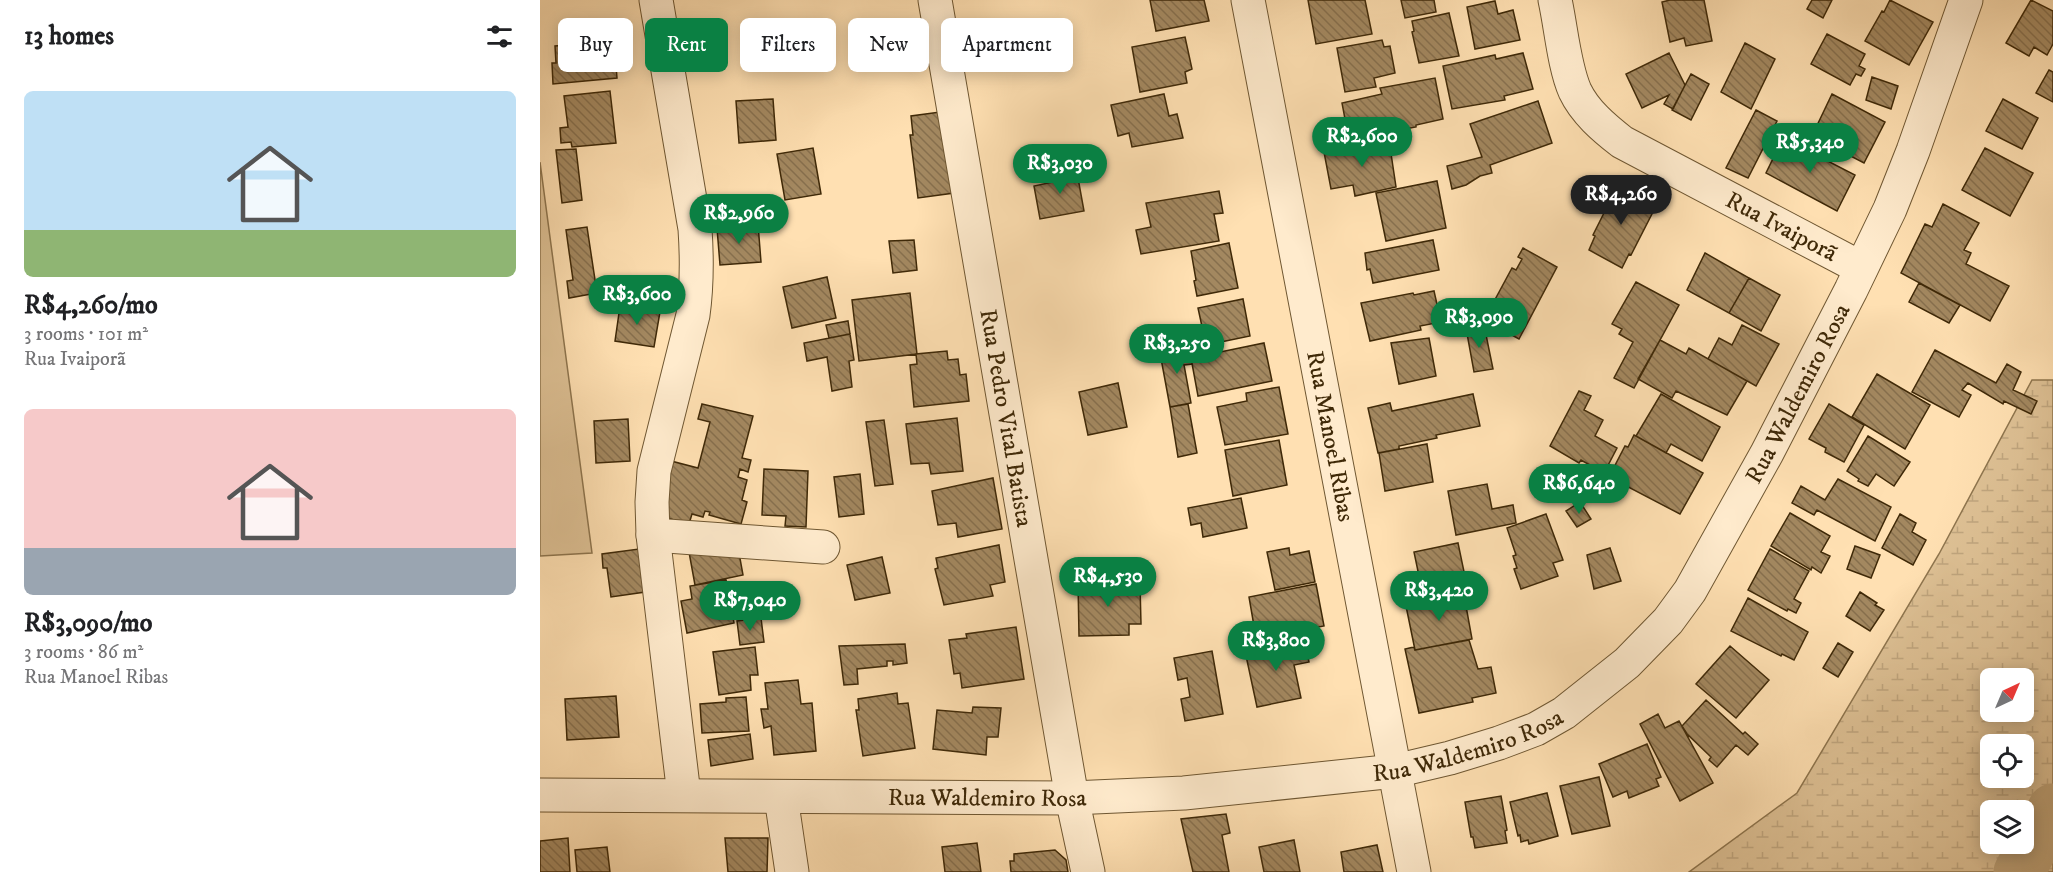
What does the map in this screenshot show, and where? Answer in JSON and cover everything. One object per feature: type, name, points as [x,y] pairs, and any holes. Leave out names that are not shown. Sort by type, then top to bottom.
[{"type":"street","points":[[656,0],[695,228],[698,260],[693,315],[654,471],[652,502],[653,535],[684,795]]},
{"type":"street","name":"Rua Pedro Vital Batista","points":[[935,0],[1072,798],[1088,872]]},
{"type":"street","name":"Rua Manoel Ribas","points":[[1248,0],[1414,872]]},
{"type":"street","name":"Rua Ivaiporã","points":[[1555,0],[1575,90],[1584,105],[1604,128],[1622,142],[1861,268]]},
{"type":"street","name":"Rua Waldemiro Rosa","points":[[540,795],[1072,798],[1184,793],[1395,771],[1460,755],[1536,729],[1564,713],[1628,663],[1668,621],[1690,591],[1767,453],[1890,209],[1914,151],[1966,0]]},
{"type":"street","points":[[653,535],[823,547]]},
{"type":"street","points":[[781,797],[792,872]]},
{"type":"green space","points":[[540,162],[592,553],[540,556]]},
{"type":"green space","points":[[2032,380],[2053,380],[2053,872],[1689,872],[1797,793],[1939,554]]},
{"type":"building","points":[[1150,0],[1204,0],[1209,21],[1156,31]]},
{"type":"building","points":[[1308,0],[1365,0],[1372,34],[1316,44]]},
{"type":"building","points":[[1401,0],[1434,0],[1436,12],[1405,18]]},
{"type":"building","points":[[1704,0],[1712,41],[1686,46],[1684,38],[1670,42],[1662,2]]},
{"type":"building","points":[[1812,0],[1832,0],[1823,18],[1807,9]]},
{"type":"building","points":[[1890,0],[1933,22],[1909,65],[1865,41]]},
{"type":"building","points":[[2031,0],[2053,11],[2053,44],[2047,55],[2034,47],[2029,56],[2006,43]]},
{"type":"building","points":[[1495,1],[1498,14],[1513,10],[1520,40],[1475,49],[1467,7]]},
{"type":"building","points":[[1449,13],[1459,56],[1419,63],[1412,32],[1414,31],[1412,21]]},
{"type":"building","points":[[1827,34],[1865,54],[1859,66],[1865,69],[1861,76],[1856,74],[1850,85],[1811,64]]},
{"type":"building","points":[[1185,37],[1192,69],[1185,72],[1187,83],[1140,92],[1132,47]]},
{"type":"building","points":[[1382,40],[1384,47],[1390,46],[1395,73],[1374,78],[1376,87],[1345,92],[1337,48]]},
{"type":"building","points":[[1745,43],[1775,59],[1751,109],[1721,92]]},
{"type":"building","points":[[555,46],[558,46],[558,72],[617,72],[617,78],[553,84],[552,63],[556,63]]},
{"type":"building","points":[[1523,53],[1533,89],[1504,96],[1505,100],[1452,109],[1443,66],[1495,55],[1496,59]]},
{"type":"building","points":[[1669,53],[1685,85],[1673,109],[1664,104],[1669,95],[1642,108],[1626,74]]},
{"type":"building","points":[[2049,70],[2053,72],[2053,102],[2036,93]]},
{"type":"building","points":[[1691,74],[1709,84],[1691,120],[1672,110]]},
{"type":"building","points":[[1872,77],[1898,86],[1891,109],[1866,100]]},
{"type":"building","points":[[1435,78],[1443,119],[1389,132],[1388,128],[1348,135],[1342,103],[1382,94],[1380,88]]},
{"type":"building","points":[[610,91],[616,143],[572,147],[571,142],[561,143],[560,128],[568,127],[564,96]]},
{"type":"building","points":[[1164,94],[1169,116],[1177,114],[1183,138],[1132,147],[1129,133],[1118,136],[1111,105]]},
{"type":"building","points":[[1832,94],[1885,122],[1864,163],[1812,136]]},
{"type":"building","points":[[773,99],[776,140],[739,143],[736,101]]},
{"type":"building","points":[[2003,99],[2038,118],[2022,149],[1986,131]]},
{"type":"building","points":[[1538,101],[1552,143],[1490,165],[1492,173],[1452,189],[1447,166],[1482,157],[1470,124]]},
{"type":"building","points":[[1756,110],[1777,121],[1748,178],[1726,168]]},
{"type":"building","points":[[940,112],[954,193],[918,198],[910,135],[913,135],[911,116]]},
{"type":"building","points":[[1783,138],[1855,175],[1837,211],[1766,173]]},
{"type":"building","points":[[1389,140],[1396,187],[1355,196],[1353,185],[1331,189],[1324,152]]},
{"type":"building","points":[[813,148],[821,194],[785,200],[777,154]]},
{"type":"building","points":[[1985,148],[2033,173],[2010,216],[1962,190]]},
{"type":"building","points":[[576,149],[582,200],[562,203],[556,150]]},
{"type":"building","points":[[1076,167],[1084,211],[1040,219],[1034,186],[1053,182],[1051,171]]},
{"type":"building","points":[[1437,181],[1446,228],[1386,241],[1376,193]]},
{"type":"building","points":[[1618,185],[1656,206],[1622,268],[1589,250],[1595,236],[1593,235]]},
{"type":"building","points":[[1219,191],[1223,213],[1214,214],[1219,241],[1141,254],[1136,230],[1151,227],[1146,203]]},
{"type":"building","points":[[1943,204],[1979,223],[1964,250],[1971,253],[1966,264],[2009,286],[1990,321],[1901,273],[1925,224],[1932,227]]},
{"type":"building","points":[[758,224],[761,262],[720,265],[717,228]]},
{"type":"building","points":[[587,227],[597,293],[569,298],[567,281],[573,280],[566,230]]},
{"type":"building","points":[[914,240],[917,270],[893,273],[889,241]]},
{"type":"building","points":[[1433,240],[1439,270],[1373,283],[1370,269],[1367,270],[1365,253]]},
{"type":"building","points":[[1229,243],[1238,288],[1197,296],[1191,251]]},
{"type":"building","points":[[1523,248],[1557,267],[1519,339],[1484,320],[1512,268],[1516,270],[1522,259],[1518,257]]},
{"type":"building","points":[[1705,253],[1749,278],[1729,313],[1687,290]]},
{"type":"building","points":[[827,277],[836,318],[792,328],[783,287]]},
{"type":"building","points":[[1749,278],[1780,295],[1761,331],[1729,313]]},
{"type":"building","points":[[1636,282],[1679,305],[1634,388],[1614,378],[1633,342],[1619,334],[1622,329],[1612,324]]},
{"type":"building","points":[[1919,283],[1960,305],[1949,323],[1909,302]]},
{"type":"building","points":[[1434,291],[1441,322],[1420,326],[1421,330],[1370,341],[1361,303]]},
{"type":"building","points":[[910,293],[917,354],[859,361],[852,300]]},
{"type":"building","points":[[1243,299],[1250,336],[1206,345],[1198,308]]},
{"type":"building","points":[[620,306],[660,312],[654,347],[615,341]]},
{"type":"building","points":[[848,321],[850,334],[829,338],[826,325]]},
{"type":"building","points":[[1484,325],[1493,369],[1474,372],[1466,328]]},
{"type":"building","points":[[1742,325],[1779,344],[1756,386],[1708,359],[1719,338],[1732,345]]},
{"type":"building","points":[[850,334],[854,360],[849,361],[852,387],[832,391],[827,357],[807,361],[804,343]]},
{"type":"building","points":[[1429,338],[1436,376],[1399,384],[1391,343]]},
{"type":"building","points":[[1660,340],[1686,354],[1689,348],[1747,381],[1727,415],[1676,391],[1672,398],[1638,379]]},
{"type":"building","points":[[1264,343],[1272,381],[1198,396],[1191,358]]},
{"type":"building","points":[[1193,347],[1195,357],[1191,358],[1192,364],[1184,365],[1191,403],[1170,407],[1160,353]]},
{"type":"building","points":[[1935,350],[1996,383],[2007,364],[2021,372],[2013,390],[2037,401],[2031,414],[2004,401],[2003,404],[1968,383],[1962,390],[1971,395],[1959,417],[1912,392]]},
{"type":"building","points":[[947,351],[948,360],[958,359],[960,375],[966,374],[969,401],[914,407],[910,365],[917,364],[916,354]]},
{"type":"building","points":[[1877,374],[1930,405],[1905,449],[1852,417]]},
{"type":"building","points":[[1118,383],[1127,427],[1088,435],[1079,392]]},
{"type":"building","points":[[1279,387],[1288,434],[1225,445],[1217,407],[1247,401],[1246,393]]},
{"type":"building","points":[[1579,391],[1591,396],[1584,410],[1603,420],[1595,436],[1617,448],[1604,473],[1581,460],[1579,463],[1550,446]]},
{"type":"building","points":[[1473,394],[1480,426],[1436,435],[1437,438],[1378,453],[1368,408],[1390,403],[1392,411]]},
{"type":"building","points":[[1661,394],[1720,427],[1702,461],[1671,444],[1666,453],[1636,436]]},
{"type":"building","points":[[702,404],[753,416],[742,458],[751,460],[748,472],[740,469],[738,477],[747,480],[742,500],[747,502],[741,524],[709,515],[710,512],[705,511],[703,517],[692,514],[689,524],[659,516],[671,461],[698,468],[710,422],[698,419]]},
{"type":"building","points":[[1188,404],[1197,453],[1178,457],[1170,407]]},
{"type":"building","points":[[1829,404],[1864,425],[1844,462],[1825,452],[1826,448],[1809,439]]},
{"type":"building","points":[[957,418],[963,471],[931,474],[929,463],[911,464],[906,424]]},
{"type":"building","points":[[628,419],[630,461],[596,463],[594,421]]},
{"type":"building","points":[[884,420],[893,484],[875,486],[866,422]]},
{"type":"building","points":[[1634,435],[1703,473],[1680,514],[1609,477],[1625,446],[1628,447]]},
{"type":"building","points":[[1868,436],[1910,462],[1894,486],[1876,474],[1868,486],[1847,471]]},
{"type":"building","points":[[1279,440],[1287,485],[1233,496],[1225,450]]},
{"type":"building","points":[[1427,444],[1433,482],[1385,491],[1379,453]]},
{"type":"building","points":[[764,469],[808,471],[806,527],[785,526],[786,516],[762,515]]},
{"type":"building","points":[[860,474],[864,514],[839,517],[834,477]]},
{"type":"building","points":[[993,478],[1002,529],[958,537],[956,523],[938,525],[932,491]]},
{"type":"building","points":[[1838,479],[1891,507],[1875,541],[1817,510],[1814,515],[1792,503],[1801,486],[1825,500]]},
{"type":"building","points":[[1487,484],[1492,509],[1513,505],[1516,523],[1456,535],[1448,491]]},
{"type":"building","points":[[1241,498],[1247,528],[1203,537],[1201,523],[1191,525],[1188,508]]},
{"type":"building","points":[[1580,502],[1591,519],[1577,527],[1566,511]]},
{"type":"building","points":[[1790,513],[1830,536],[1821,552],[1830,556],[1821,573],[1812,567],[1811,570],[1771,546]]},
{"type":"building","points":[[1546,514],[1563,560],[1553,563],[1558,576],[1521,589],[1514,569],[1517,568],[1513,556],[1516,555],[1507,528]]},
{"type":"building","points":[[1900,514],[1916,523],[1912,532],[1926,540],[1913,565],[1882,548]]},
{"type":"building","points":[[737,542],[743,575],[695,585],[689,552]]},
{"type":"building","points":[[1458,543],[1468,591],[1424,600],[1414,552]]},
{"type":"building","points":[[999,545],[1005,582],[990,585],[993,596],[944,605],[935,569],[938,568],[936,558]]},
{"type":"building","points":[[1855,546],[1880,555],[1871,578],[1847,569]]},
{"type":"building","points":[[1289,548],[1290,555],[1309,551],[1315,582],[1275,590],[1267,552]]},
{"type":"building","points":[[1610,548],[1621,581],[1594,589],[1587,555]]},
{"type":"building","points":[[639,549],[645,592],[611,597],[607,568],[603,568],[602,554]]},
{"type":"building","points":[[1770,549],[1809,571],[1794,599],[1801,603],[1796,613],[1788,609],[1787,611],[1748,590]]},
{"type":"building","points":[[882,557],[890,593],[855,600],[847,565]]},
{"type":"building","points":[[726,580],[727,584],[735,582],[740,611],[732,612],[734,623],[687,633],[681,601],[692,599],[690,586]]},
{"type":"building","points":[[1127,581],[1128,585],[1140,584],[1141,624],[1129,624],[1129,635],[1079,636],[1078,582]]},
{"type":"building","points":[[1316,584],[1324,626],[1270,636],[1268,623],[1254,626],[1249,597]]},
{"type":"building","points":[[1860,592],[1884,610],[1870,631],[1846,616]]},
{"type":"building","points":[[1464,595],[1472,639],[1415,650],[1406,606]]},
{"type":"building","points":[[1748,598],[1808,632],[1794,660],[1782,654],[1781,656],[1731,631]]},
{"type":"building","points":[[761,618],[764,642],[740,645],[737,621]]},
{"type":"building","points":[[1016,627],[1024,679],[962,688],[960,673],[954,674],[949,640],[967,638],[966,634]]},
{"type":"building","points":[[1304,639],[1309,662],[1294,665],[1301,698],[1257,707],[1245,651]]},
{"type":"building","points":[[1469,640],[1478,669],[1491,667],[1496,693],[1472,698],[1473,702],[1419,713],[1405,649],[1414,647],[1415,650]]},
{"type":"building","points":[[1838,643],[1853,652],[1838,677],[1823,668]]},
{"type":"building","points":[[905,644],[907,663],[893,665],[893,661],[887,661],[887,666],[857,669],[858,684],[844,685],[839,646]]},
{"type":"building","points":[[1730,646],[1769,680],[1736,718],[1696,684]]},
{"type":"building","points":[[755,647],[758,675],[750,675],[751,690],[719,695],[713,652]]},
{"type":"building","points":[[1212,651],[1223,714],[1185,721],[1181,699],[1190,697],[1187,678],[1178,680],[1174,658]]},
{"type":"building","points":[[798,680],[801,704],[812,703],[816,751],[774,755],[771,726],[764,728],[761,709],[768,709],[765,683]]},
{"type":"building","points":[[897,693],[898,704],[908,703],[915,748],[863,756],[856,710],[859,710],[858,699]]},
{"type":"building","points":[[616,696],[619,737],[567,740],[565,699]]},
{"type":"building","points":[[746,697],[749,731],[702,733],[700,704],[726,702],[726,698]]},
{"type":"building","points":[[1706,700],[1743,734],[1745,732],[1758,744],[1748,755],[1736,745],[1717,767],[1709,760],[1711,757],[1687,734],[1682,726]]},
{"type":"building","points":[[973,707],[1001,708],[998,737],[987,737],[986,755],[933,749],[937,710],[972,713]]},
{"type":"building","points":[[1658,714],[1665,728],[1679,721],[1713,783],[1680,801],[1640,724]]},
{"type":"building","points":[[750,734],[753,759],[711,766],[708,740]]},
{"type":"building","points":[[1647,744],[1661,777],[1656,779],[1659,786],[1629,798],[1627,791],[1613,797],[1599,764]]},
{"type":"building","points":[[1599,777],[1610,826],[1572,834],[1560,786]]},
{"type":"building","points":[[1547,793],[1558,836],[1529,844],[1528,840],[1521,842],[1510,802]]},
{"type":"building","points":[[1501,796],[1507,843],[1475,848],[1465,802]]},
{"type":"building","points":[[1226,814],[1230,833],[1222,835],[1229,872],[1193,872],[1181,819]]},
{"type":"building","points":[[568,838],[570,872],[540,872],[540,841]]},
{"type":"building","points":[[725,838],[768,838],[767,872],[728,872]]},
{"type":"building","points":[[1294,840],[1300,872],[1264,872],[1259,847]]},
{"type":"building","points":[[977,843],[981,872],[945,872],[942,847]]},
{"type":"building","points":[[1377,845],[1383,872],[1344,872],[1341,852]]},
{"type":"building","points":[[607,847],[610,872],[577,872],[575,850]]},
{"type":"building","points":[[1055,850],[1066,860],[1068,872],[1011,872],[1010,861],[1014,861],[1014,854]]},
{"type":"waterway","points":[[2019,872],[2053,809]]}]
